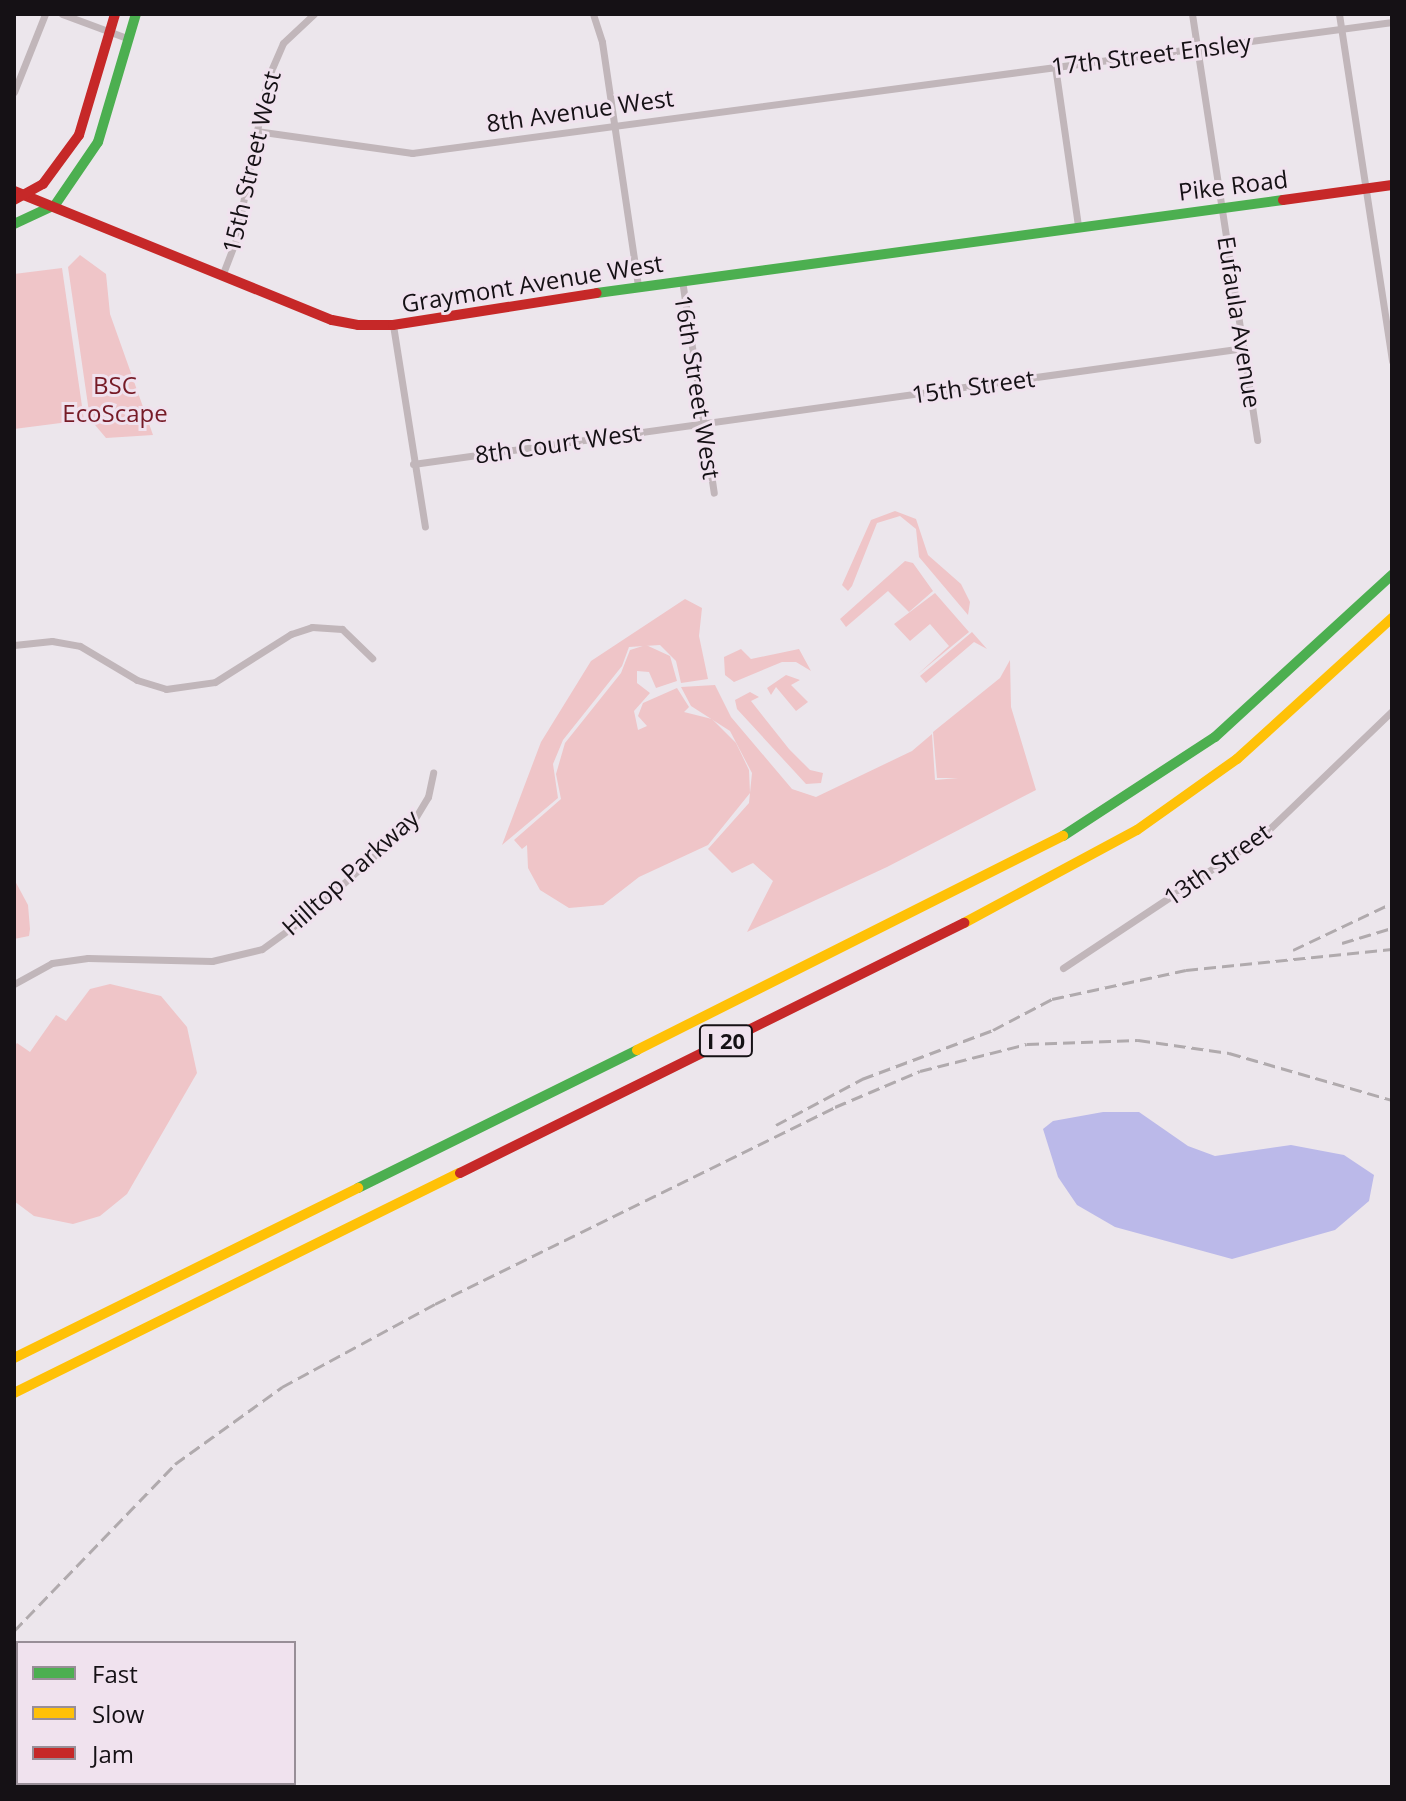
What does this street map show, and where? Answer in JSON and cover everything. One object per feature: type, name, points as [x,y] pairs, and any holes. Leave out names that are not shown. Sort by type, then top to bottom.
[{"type":"main road","points":[[17,196],[54,172],[79,135],[107,31],[115,14]]},
{"type":"main road","points":[[14,224],[55,205],[98,142],[136,14]]},
{"type":"main road","name":"Pike Road","points":[[1078,226],[1392,185]]},
{"type":"main road","name":"Graymont Avenue West","points":[[17,196],[55,205],[332,320],[393,325],[638,286],[1078,226]]},
{"type":"main road","name":"I 20","points":[[14,1358],[1065,835],[1215,737],[1392,575]]},
{"type":"main road","name":"I 20","points":[[14,1393],[1045,883],[1137,830],[1237,759],[1392,618]]},
{"type":"street","points":[[14,92],[45,14]]},
{"type":"street","points":[[62,14],[127,38]]},
{"type":"street","name":"15th Street West","points":[[222,276],[236,239],[267,80],[283,43],[314,14]]},
{"type":"street","name":"16th Street West","points":[[593,14],[614,126],[638,286]]},
{"type":"street","name":"Eufaula Avenue","points":[[1192,14],[1257,440]]},
{"type":"street","points":[[1339,14],[1392,361]]},
{"type":"street","name":"17th Street Ensley","points":[[910,86],[1392,22]]},
{"type":"street","points":[[1055,66],[1078,226]]},
{"type":"street","name":"8th Avenue West","points":[[256,131],[412,153],[910,86]]},
{"type":"street","name":"16th Street West","points":[[682,280],[714,493]]},
{"type":"street","points":[[393,325],[425,526]]},
{"type":"street","name":"15th Street","points":[[703,423],[1244,348]]},
{"type":"street","name":"8th Court West","points":[[413,464],[703,423]]},
{"type":"street","points":[[14,645],[52,641],[80,646],[137,680],[186,689],[215,682],[291,634],[312,627],[342,629],[372,658]]},
{"type":"street","name":"13th Street","points":[[1063,968],[1262,836],[1392,711]]},
{"type":"street","name":"Hilltop Parkway","points":[[14,984],[52,963],[88,958],[212,961],[262,949],[306,917],[414,820],[428,797],[433,773]]},
{"type":"green space","name":"BSC EcoScape","points":[[80,255],[106,274],[110,314],[153,435],[106,438],[90,419],[68,267]]},
{"type":"green space","points":[[62,268],[84,420],[14,429],[14,274]]},
{"type":"green space","points":[[895,511],[916,519],[928,555],[961,584],[970,602],[968,615],[919,557],[916,529],[900,516],[877,523],[852,586],[848,591],[842,585],[871,520]]},
{"type":"green space","points":[[905,561],[913,563],[933,591],[909,612],[888,591],[846,627],[840,619]]},
{"type":"green space","points":[[935,593],[969,632],[918,674],[949,646],[930,624],[910,641],[894,624]]},
{"type":"green space","points":[[685,599],[702,608],[699,636],[708,679],[681,683],[676,661],[660,645],[629,647],[622,666],[563,740],[553,764],[558,798],[502,845],[541,742],[591,661]]},
{"type":"green space","points":[[972,632],[987,649],[974,642],[926,683],[920,676]]},
{"type":"green space","points":[[646,645],[670,656],[677,681],[656,688],[649,672],[637,671],[637,683],[650,693],[634,711],[638,730],[647,726],[638,716],[643,703],[677,688],[689,707],[684,712],[712,719],[736,743],[749,770],[750,793],[708,845],[639,877],[603,905],[569,908],[540,890],[528,868],[527,845],[522,849],[514,840],[561,799],[556,774],[565,743],[621,673],[630,650]]},
{"type":"green space","points":[[741,649],[751,659],[799,649],[811,671],[796,662],[782,662],[734,682],[725,675],[724,657]]},
{"type":"green space","points":[[1010,660],[1011,707],[1036,790],[887,867],[747,932],[773,881],[753,863],[732,873],[708,849],[749,803],[752,773],[730,731],[691,706],[681,687],[715,685],[731,717],[792,789],[816,797],[912,751],[932,734],[935,780],[958,778],[937,778],[933,732],[1000,678]]},
{"type":"green space","points":[[786,675],[800,680],[791,685],[808,702],[796,711],[776,687],[771,695],[767,688]]},
{"type":"green space","points":[[750,692],[759,697],[751,701],[789,749],[810,770],[823,773],[821,783],[806,784],[737,709],[735,700]]},
{"type":"green space","points":[[14,879],[28,905],[30,929],[29,936],[14,939]]},
{"type":"green space","points":[[110,984],[161,996],[187,1027],[197,1073],[127,1194],[100,1216],[73,1224],[34,1216],[14,1201],[14,1047],[17,1043],[30,1052],[56,1015],[66,1021],[90,989]]},
{"type":"water","points":[[1103,1112],[1139,1112],[1188,1146],[1215,1156],[1291,1145],[1344,1155],[1374,1175],[1369,1201],[1335,1230],[1232,1259],[1115,1227],[1077,1205],[1058,1177],[1043,1129],[1053,1121]]},
{"type":"railway","points":[[1293,950],[1392,903]]},
{"type":"railway","points":[[1342,943],[1392,928]]},
{"type":"railway","points":[[776,1125],[862,1079],[993,1030],[1052,999],[1186,970],[1392,949]]},
{"type":"railway","points":[[14,1631],[175,1464],[282,1387],[435,1304],[835,1107],[920,1071],[1027,1044],[1138,1040],[1229,1053],[1392,1100]]},
{"type":"traffic: fast","points":[[14,224],[55,205],[98,142],[136,14]]},
{"type":"traffic: fast","points":[[597,293],[1283,200]]},
{"type":"traffic: fast","points":[[1063,836],[1215,737],[1392,575]]},
{"type":"traffic: fast","points":[[358,1188],[637,1050]]},
{"type":"traffic: slow","points":[[964,923],[1137,830],[1237,759],[1392,618]]},
{"type":"traffic: slow","points":[[637,1050],[1063,836]]},
{"type":"traffic: slow","points":[[14,1393],[460,1173]]},
{"type":"traffic: slow","points":[[14,1358],[358,1188]]},
{"type":"traffic: jam","points":[[14,200],[43,184],[79,135],[115,14]]},
{"type":"traffic: jam","points":[[1283,200],[1392,185]]},
{"type":"traffic: jam","points":[[14,191],[332,320],[358,325],[393,325],[597,293]]},
{"type":"traffic: jam","points":[[460,1173],[964,923]]}]
